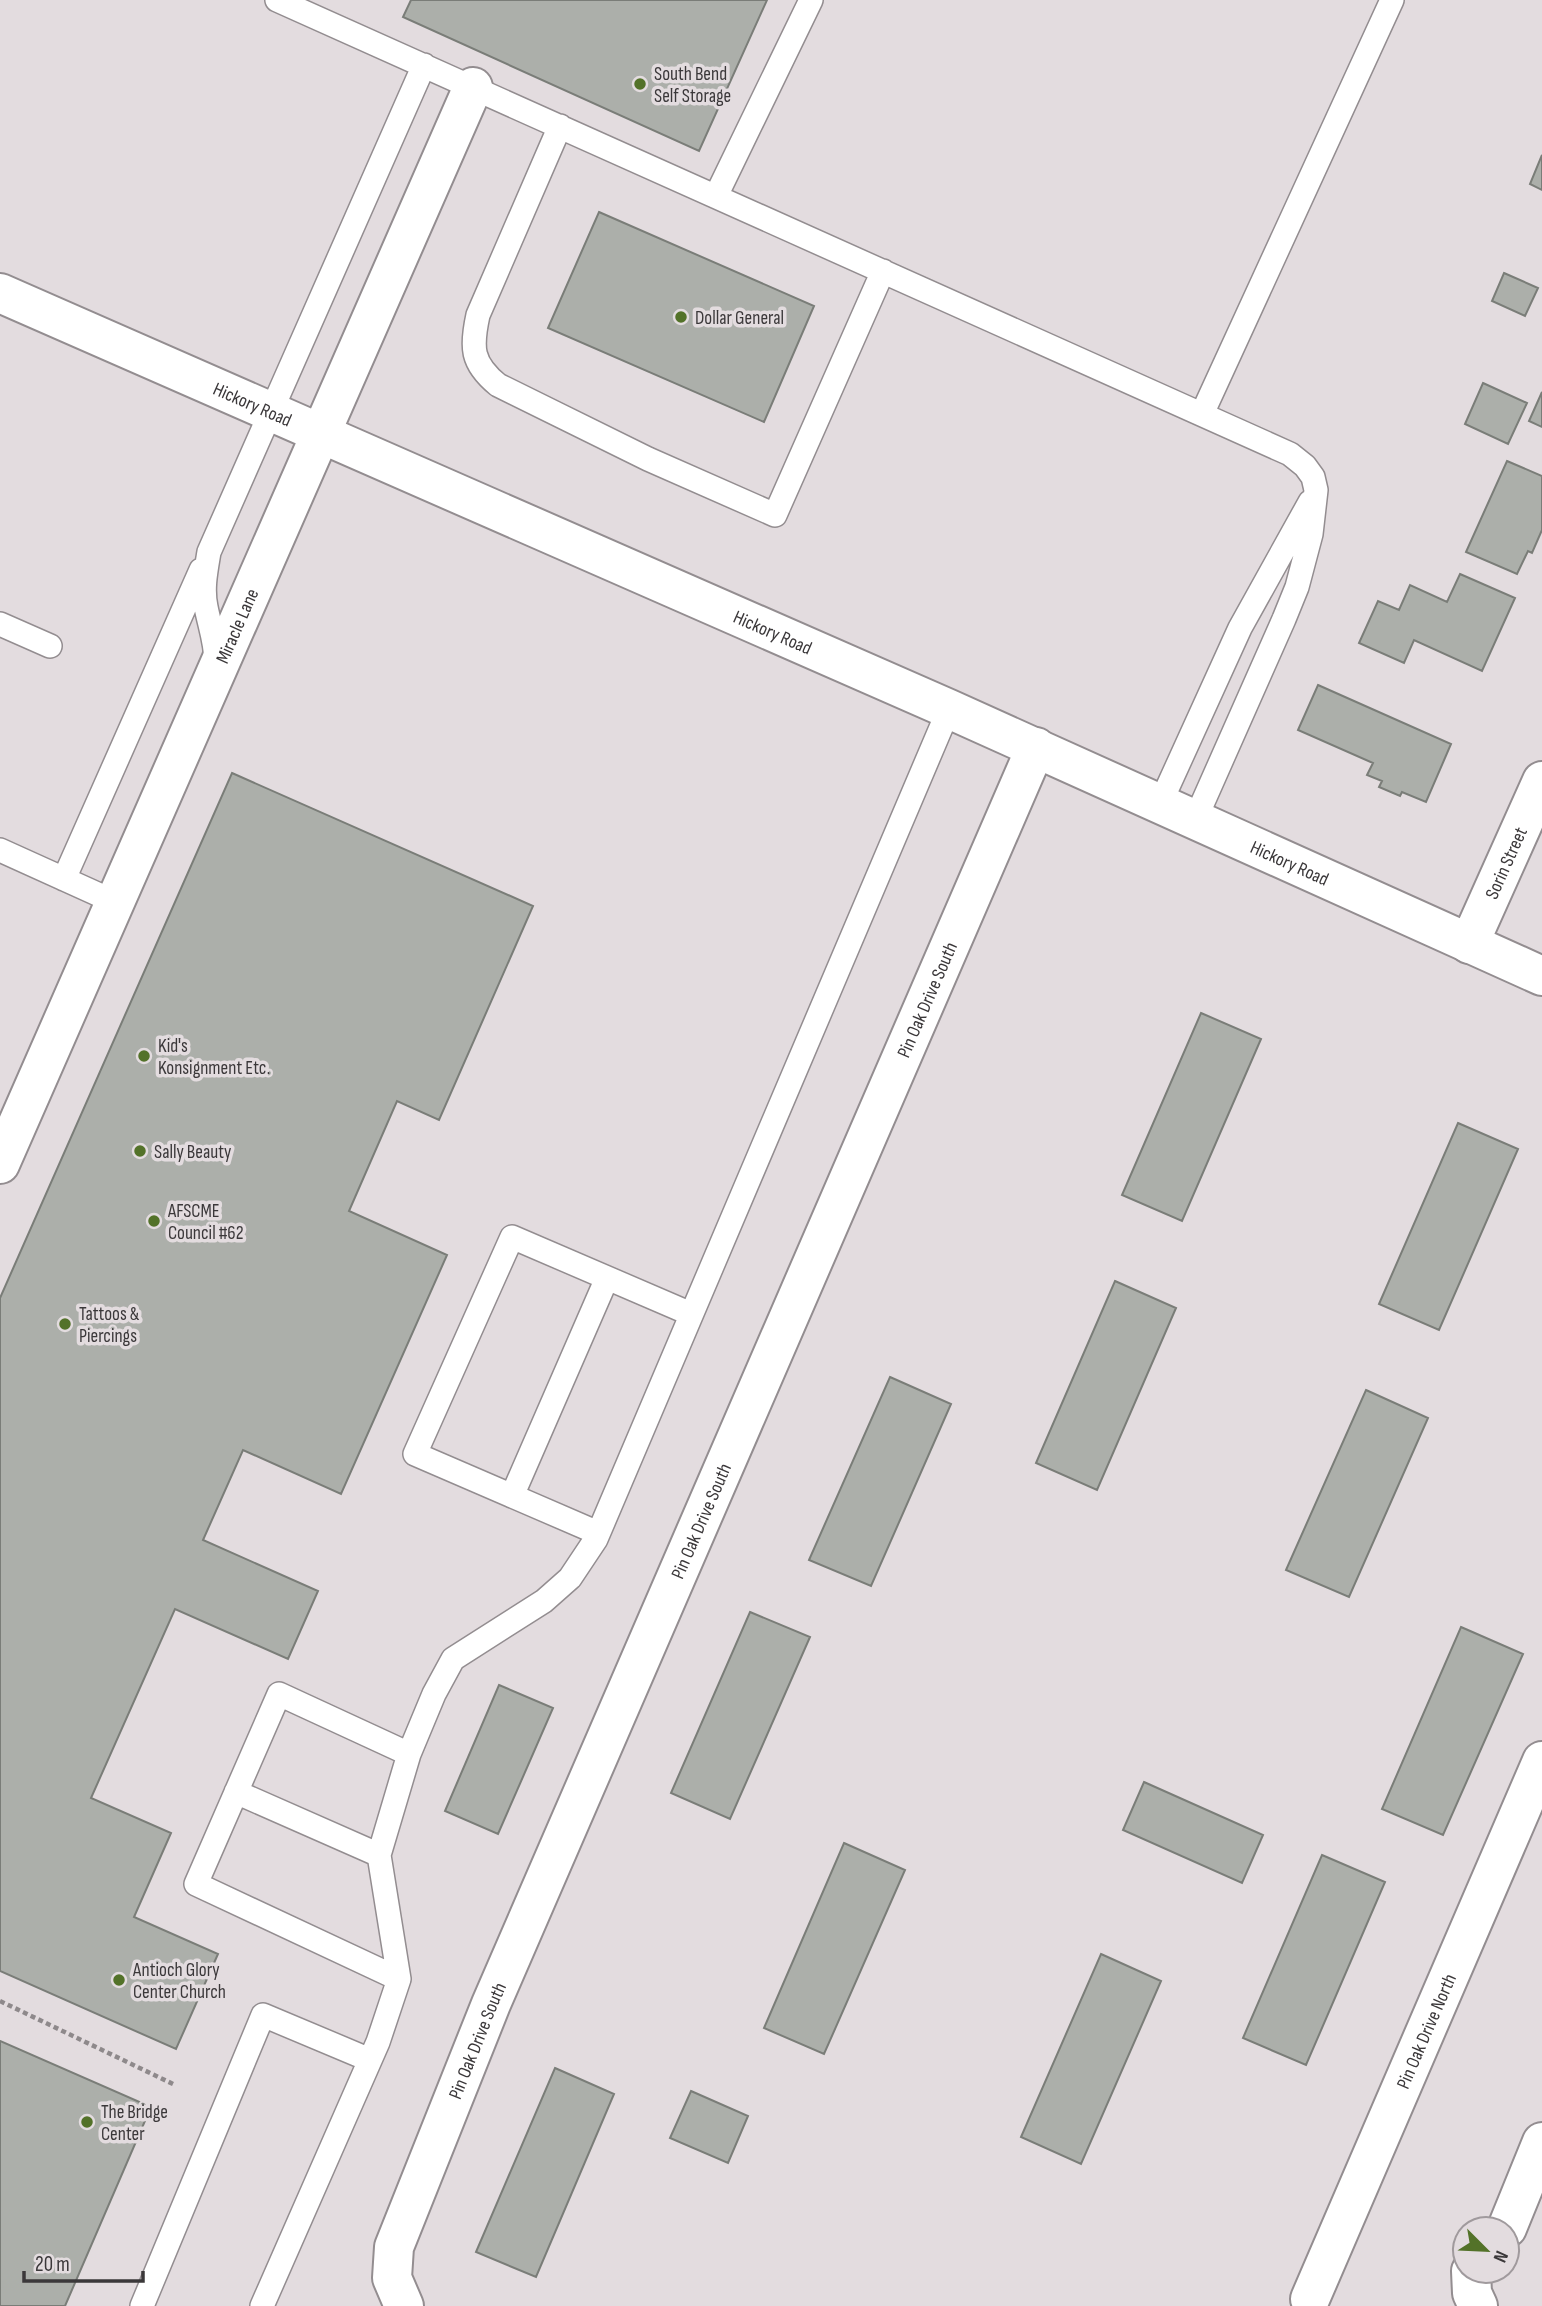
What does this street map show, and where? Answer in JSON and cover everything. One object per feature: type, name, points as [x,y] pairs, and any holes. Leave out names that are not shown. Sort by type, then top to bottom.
[{"type":"street","name":"Miracle Lane","points":[[0,1164],[473,87]]},
{"type":"street","name":"Hickory Road","points":[[0,293],[1036,747],[1542,976]]},
{"type":"street","name":"Pin Oak Drive South","points":[[402,2302],[392,2278],[394,2247],[491,2004],[1036,747]]},
{"type":"street","name":"Sorin Street","points":[[1469,944],[1542,781]]},
{"type":"street","name":"Pin Oak Drive North","points":[[1310,2299],[1542,1761]]},
{"type":"street","points":[[1521,2218],[1542,2141]]},
{"type":"street","points":[[1472,2285],[1478,2306]]},
{"type":"lane","points":[[277,0],[1202,414],[1290,454],[1305,466],[1313,477],[1316,490],[1311,534],[1297,587],[1195,820]]},
{"type":"lane","points":[[716,196],[811,0]]},
{"type":"lane","points":[[1202,414],[1392,0]]},
{"type":"lane","points":[[64,879],[424,65]]},
{"type":"lane","points":[[560,126],[478,315],[474,351],[479,366],[498,384],[649,459],[775,515],[883,271]]},
{"type":"lane","points":[[1160,804],[1240,628],[1316,490]]},
{"type":"lane","points":[[209,552],[204,584],[205,605],[216,642],[214,678]]},
{"type":"lane","points":[[0,624],[50,646]]},
{"type":"lane","points":[[262,2306],[370,2060],[399,1979],[379,1855],[409,1754],[434,1694],[453,1659],[544,1601],[570,1578],[598,1533],[949,709]]},
{"type":"lane","points":[[0,850],[115,902]]},
{"type":"lane","points":[[598,1533],[415,1454],[512,1237],[691,1314]]},
{"type":"lane","points":[[512,1496],[607,1278]]},
{"type":"lane","points":[[399,1979],[196,1884],[279,1694],[409,1754]]},
{"type":"lane","points":[[236,1792],[379,1855]]},
{"type":"lane","points":[[142,2306],[263,2015],[370,2060]]},
{"type":"path","points":[[0,2001],[173,2084]]},
{"type":"building","name":"South Bend Self Storage","points":[[411,0],[767,0],[699,151],[403,17]]},
{"type":"building","points":[[1542,155],[1542,190],[1530,184]]},
{"type":"building","name":"Dollar General","points":[[599,212],[814,306],[764,422],[548,328]]},
{"type":"building","points":[[1504,273],[1538,288],[1525,316],[1492,301]]},
{"type":"building","points":[[1483,383],[1527,403],[1508,444],[1465,424]]},
{"type":"building","points":[[1542,392],[1542,427],[1529,421]]},
{"type":"building","points":[[1507,461],[1542,476],[1542,530],[1532,553],[1528,551],[1517,574],[1466,552]]},
{"type":"building","points":[[1460,574],[1515,598],[1482,671],[1414,640],[1404,663],[1359,643],[1378,601],[1399,610],[1410,585],[1447,602]]},
{"type":"building","points":[[1318,685],[1451,744],[1426,802],[1402,792],[1400,796],[1379,787],[1382,781],[1367,775],[1373,763],[1298,730]]},
{"type":"building","points":[[232,773],[533,906],[439,1120],[397,1101],[349,1211],[447,1255],[341,1494],[243,1450],[203,1540],[318,1591],[288,1659],[175,1609],[91,1798],[171,1833],[134,1917],[218,1954],[176,2049],[0,1971],[0,1298]]},
{"type":"building","points":[[1201,1013],[1261,1039],[1182,1221],[1122,1195]]},
{"type":"building","points":[[1458,1123],[1518,1149],[1439,1330],[1379,1304]]},
{"type":"building","points":[[1115,1281],[1176,1308],[1097,1490],[1036,1463]]},
{"type":"building","points":[[890,1377],[951,1404],[871,1586],[809,1560]]},
{"type":"building","points":[[1366,1390],[1428,1418],[1349,1597],[1286,1570]]},
{"type":"building","points":[[750,1612],[810,1637],[730,1819],[671,1793]]},
{"type":"building","points":[[1461,1627],[1523,1654],[1443,1835],[1382,1809]]},
{"type":"building","points":[[499,1685],[553,1708],[498,1834],[445,1811]]},
{"type":"building","points":[[1144,1782],[1263,1835],[1242,1883],[1123,1830]]},
{"type":"building","points":[[844,1843],[905,1870],[824,2054],[764,2028]]},
{"type":"building","points":[[1322,1855],[1385,1882],[1306,2065],[1243,2038]]},
{"type":"building","points":[[1101,1954],[1161,1981],[1081,2164],[1021,2137]]},
{"type":"building","points":[[0,2041],[151,2107],[65,2306],[0,2306]]},
{"type":"building","points":[[555,2068],[614,2094],[536,2277],[476,2252]]},
{"type":"building","points":[[691,2091],[748,2116],[728,2163],[670,2138]]},
{"type":"place","name":"South Bend Self Storage","points":[[640,84]]},
{"type":"place","name":"Dollar General","points":[[681,317]]},
{"type":"place","name":"Kid's Konsignment Etc.","points":[[144,1056]]},
{"type":"place","name":"Sally Beauty","points":[[140,1151]]},
{"type":"place","name":"AFSCME Council #62","points":[[154,1221]]},
{"type":"place","name":"Tattoos & Piercings","points":[[65,1324]]},
{"type":"place","name":"Antioch Glory Center Church","points":[[119,1980]]},
{"type":"place","name":"The Bridge Center","points":[[87,2122]]}]
